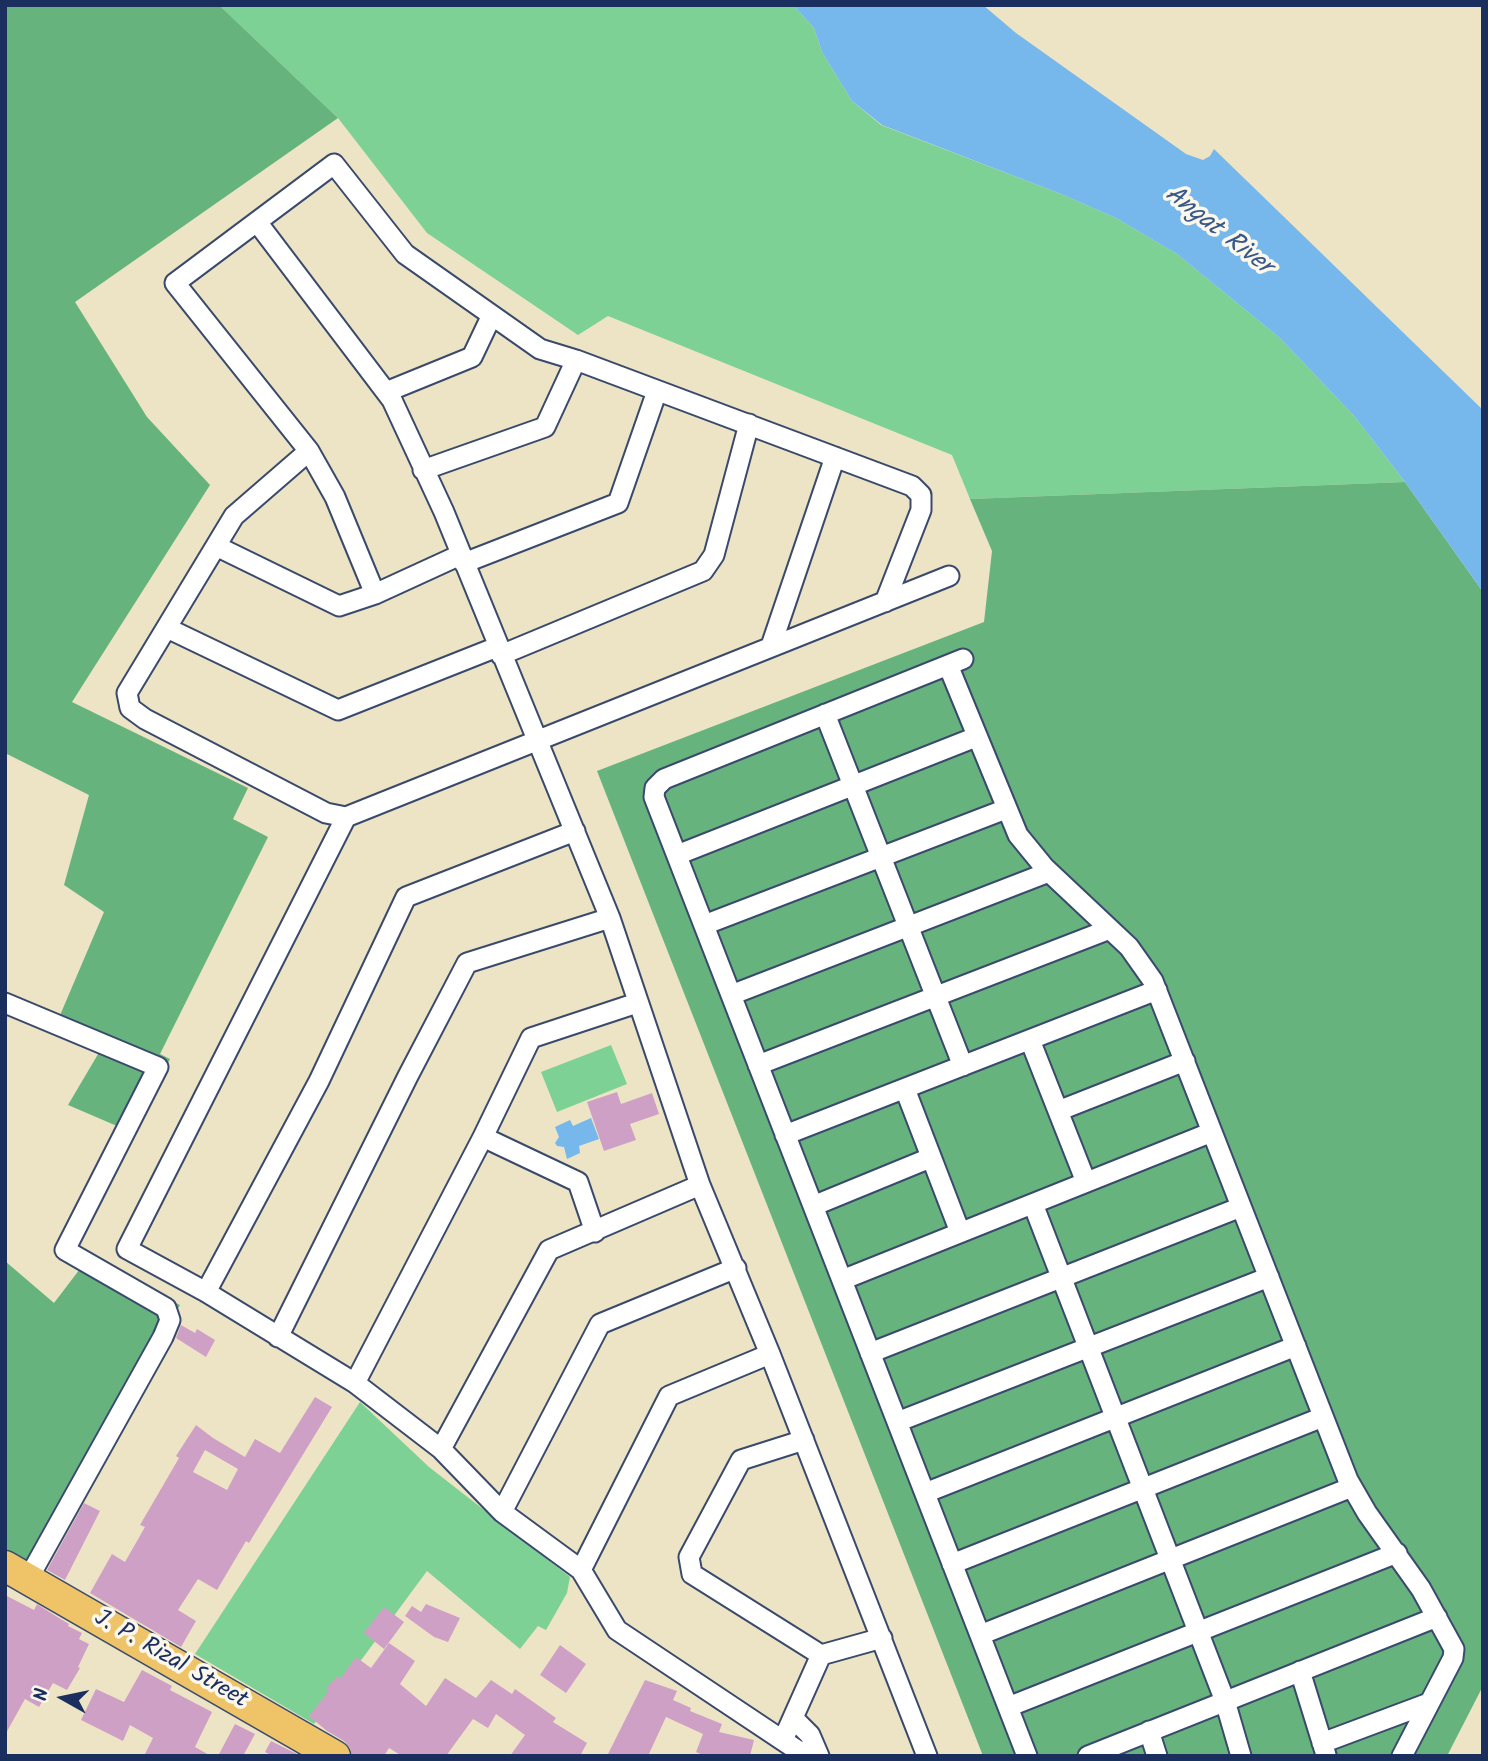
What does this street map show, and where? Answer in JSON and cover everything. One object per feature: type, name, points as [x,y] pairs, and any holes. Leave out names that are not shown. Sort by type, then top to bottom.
[{"type":"main road","name":"J. P. Rizal Street","points":[[17,1573],[335,1756]]},
{"type":"street","points":[[375,594],[335,497],[309,451],[175,283],[334,164],[405,254],[540,349],[576,360],[912,486],[920,495],[921,510],[885,602]]},
{"type":"street","points":[[257,222],[392,400],[444,512],[610,918],[700,1185],[736,1268],[927,1756]]},
{"type":"street","points":[[386,392],[472,357],[491,317]]},
{"type":"street","points":[[423,470],[545,428],[576,360]]},
{"type":"street","points":[[216,546],[339,606],[375,594],[462,559],[618,503],[657,391]]},
{"type":"street","points":[[167,628],[338,710],[704,571],[714,555],[749,424]]},
{"type":"street","points":[[309,451],[234,516],[128,693],[130,708],[145,719],[326,813],[346,817],[949,576]]},
{"type":"street","points":[[771,646],[835,457]]},
{"type":"street","points":[[1027,1756],[654,797],[659,782],[955,662],[976,737],[1017,835],[1049,872],[1139,959],[1157,990],[1352,1487],[1367,1513],[1397,1553],[1454,1648],[1453,1658],[1402,1756]]},
{"type":"street","points":[[825,714],[963,1066]]},
{"type":"street","points":[[677,855],[976,737]]},
{"type":"street","points":[[704,925],[1006,809]]},
{"type":"street","points":[[346,817],[127,1248],[206,1292],[355,1383],[441,1449],[502,1511],[581,1570],[617,1630],[806,1756]]},
{"type":"street","points":[[206,1292],[319,1081],[406,897],[575,831]]},
{"type":"street","points":[[731,995],[1049,872]]},
{"type":"street","points":[[278,1337],[467,964],[610,918]]},
{"type":"street","points":[[758,1065],[1110,929]]},
{"type":"street","points":[[785,1135],[1157,990]]},
{"type":"street","points":[[5,1003],[158,1068],[65,1250],[166,1308],[170,1320],[163,1337],[17,1573]]},
{"type":"street","points":[[355,1383],[483,1137],[531,1038],[637,1003]]},
{"type":"street","points":[[1030,1040],[1086,1182]]},
{"type":"street","points":[[1058,1111],[1185,1061]]},
{"type":"street","points":[[905,1089],[960,1232]]},
{"type":"street","points":[[842,1280],[1212,1132]]},
{"type":"street","points":[[483,1137],[578,1182],[595,1232]]},
{"type":"street","points":[[813,1206],[930,1158]]},
{"type":"street","points":[[441,1449],[549,1250],[700,1185]]},
{"type":"street","points":[[1033,1204],[1198,1632],[1241,1756]]},
{"type":"street","points":[[870,1353],[1241,1207]]},
{"type":"street","points":[[502,1511],[600,1324],[736,1268]]},
{"type":"street","points":[[897,1422],[1269,1277]]},
{"type":"street","points":[[925,1493],[1296,1346]]},
{"type":"street","points":[[581,1570],[669,1396],[770,1354]]},
{"type":"street","points":[[952,1564],[1323,1417]]},
{"type":"street","points":[[804,1440],[741,1460],[689,1557],[692,1574],[821,1656],[882,1638]]},
{"type":"street","points":[[980,1635],[1352,1487]]},
{"type":"street","points":[[1008,1707],[1397,1553]]},
{"type":"street","points":[[1088,1756],[1437,1617]]},
{"type":"street","points":[[783,1740],[821,1656]]},
{"type":"street","points":[[1300,1671],[1324,1750],[1430,1703]]},
{"type":"street","points":[[794,1719],[810,1735],[819,1756]]},
{"type":"street","points":[[1149,1731],[1157,1756]]},
{"type":"green space","points":[[5,5],[219,5],[338,118],[75,302],[147,417],[210,485],[72,702],[248,788],[233,819],[268,837],[160,1054],[170,1059],[131,1132],[68,1105],[104,1044],[58,1020],[104,912],[64,885],[89,795],[5,753]]},
{"type":"green space","points":[[219,5],[793,5],[814,28],[822,52],[852,101],[881,125],[1061,194],[1116,218],[1177,254],[1280,338],[1355,417],[1405,482],[970,499],[952,455],[608,316],[578,335],[427,233],[338,118]]},
{"type":"green space","points":[[1405,482],[1483,592],[1483,1686],[1447,1756],[983,1756],[597,771],[984,622],[992,551],[970,499]]},
{"type":"green space","points":[[611,1045],[627,1084],[557,1112],[541,1072]]},
{"type":"green space","points":[[5,1261],[54,1303],[86,1261],[180,1305],[35,1566],[5,1549]]},
{"type":"green space","points":[[360,1402],[429,1467],[570,1577],[567,1593],[546,1630],[538,1626],[520,1649],[427,1571],[314,1724],[195,1654]]},
{"type":"water","name":"Angat River","points":[[793,5],[983,5],[1016,33],[1186,154],[1203,160],[1210,156],[1214,149],[1483,410],[1483,592],[1355,417],[1280,338],[1177,254],[1116,218],[882,125],[852,101],[822,52],[814,28]]},
{"type":"water","points":[[591,1118],[599,1139],[579,1146],[580,1153],[567,1159],[564,1147],[555,1143],[559,1137],[555,1127],[570,1120],[573,1126]]},
{"type":"building","points":[[617,1092],[621,1104],[652,1093],[659,1114],[630,1124],[636,1140],[604,1151],[587,1102]]},
{"type":"building","points":[[181,1325],[195,1333],[197,1329],[215,1340],[206,1357],[176,1338]]},
{"type":"building","points":[[315,1397],[332,1407],[217,1590],[198,1579],[178,1610],[196,1621],[181,1647],[90,1593],[112,1554],[125,1562],[145,1527],[140,1525],[179,1458],[176,1456],[196,1425],[245,1457],[255,1439],[280,1453]],"holes":[[[205,1450],[238,1469],[227,1490],[193,1472]]]},
{"type":"building","points":[[84,1503],[100,1511],[65,1580],[47,1570]]},
{"type":"building","points":[[5,1595],[34,1610],[37,1604],[82,1633],[79,1639],[89,1644],[78,1667],[80,1668],[67,1690],[53,1683],[39,1707],[25,1699],[5,1735]]},
{"type":"building","points":[[426,1604],[460,1618],[448,1642],[434,1637],[405,1616],[412,1606],[421,1612]]},
{"type":"building","points":[[384,1607],[404,1622],[384,1649],[364,1633]]},
{"type":"building","points":[[389,1643],[415,1661],[400,1684],[426,1706],[445,1678],[476,1698],[491,1680],[512,1694],[515,1689],[556,1718],[553,1722],[587,1743],[580,1756],[510,1756],[525,1735],[496,1714],[488,1728],[473,1719],[446,1756],[402,1756],[389,1748],[384,1756],[352,1756],[344,1741],[309,1716],[329,1691],[326,1689],[337,1676],[340,1679],[356,1657],[371,1668]]},
{"type":"building","points":[[560,1645],[586,1664],[566,1693],[540,1675]]},
{"type":"building","points":[[142,1670],[172,1686],[170,1690],[212,1712],[195,1747],[211,1756],[144,1756],[153,1738],[130,1725],[123,1741],[81,1720],[96,1689],[124,1702]]},
{"type":"building","points":[[645,1680],[677,1691],[673,1700],[691,1708],[690,1711],[722,1724],[719,1732],[754,1740],[750,1756],[705,1756],[696,1752],[703,1734],[666,1717],[648,1756],[607,1756]]},
{"type":"building","points":[[235,1724],[255,1734],[243,1756],[218,1756]]},
{"type":"building","points":[[271,1741],[299,1756],[273,1756],[265,1752]]}]
